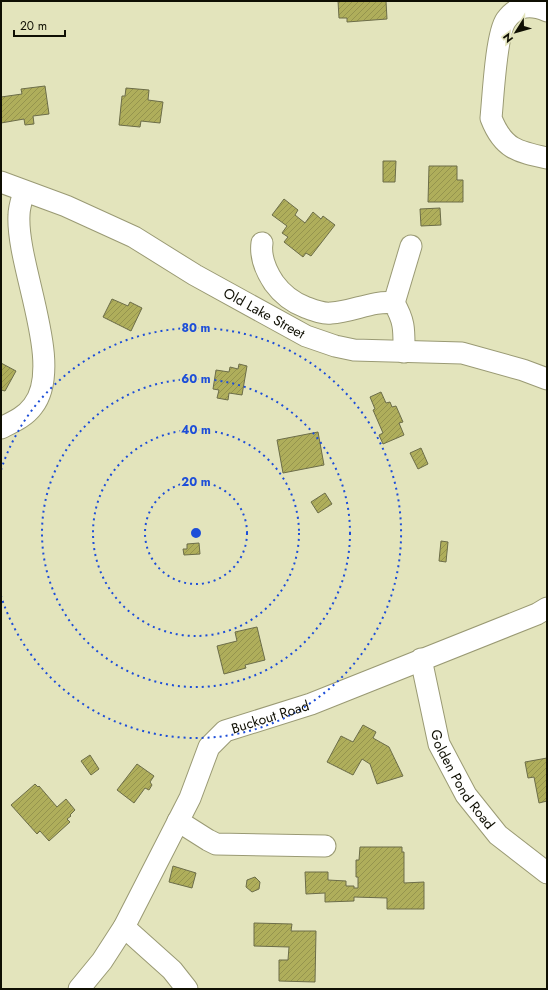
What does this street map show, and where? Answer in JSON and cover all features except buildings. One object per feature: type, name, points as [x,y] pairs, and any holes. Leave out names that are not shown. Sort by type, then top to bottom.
[{"type":"street","points":[[547,11],[538,7],[526,6],[515,12],[506,21],[502,30],[498,51],[491,118],[495,129],[503,140],[515,150],[547,158]]},
{"type":"street","name":"Old Lake Street","points":[[1,182],[24,192],[66,206],[134,237],[195,275],[306,336],[335,346],[354,350],[462,353],[523,370],[547,379]]},
{"type":"street","points":[[1,428],[23,417],[39,397],[44,384],[42,343],[20,234],[18,216],[24,192]]},
{"type":"street","points":[[262,243],[261,251],[267,272],[277,287],[297,304],[318,312],[330,313],[384,302],[394,303]]},
{"type":"street","points":[[404,352],[404,330],[402,316],[394,303],[411,246]]},
{"type":"street","name":"Buckout Road","points":[[79,989],[102,961],[124,927],[190,798],[209,746],[225,731],[311,704],[537,614],[547,608]]},
{"type":"street","name":"Golden Pond Road","points":[[421,659],[439,744],[466,795],[498,835],[547,874]]},
{"type":"street","points":[[178,821],[216,844],[325,846]]},
{"type":"street","points":[[124,927],[172,970],[187,989]]}]
